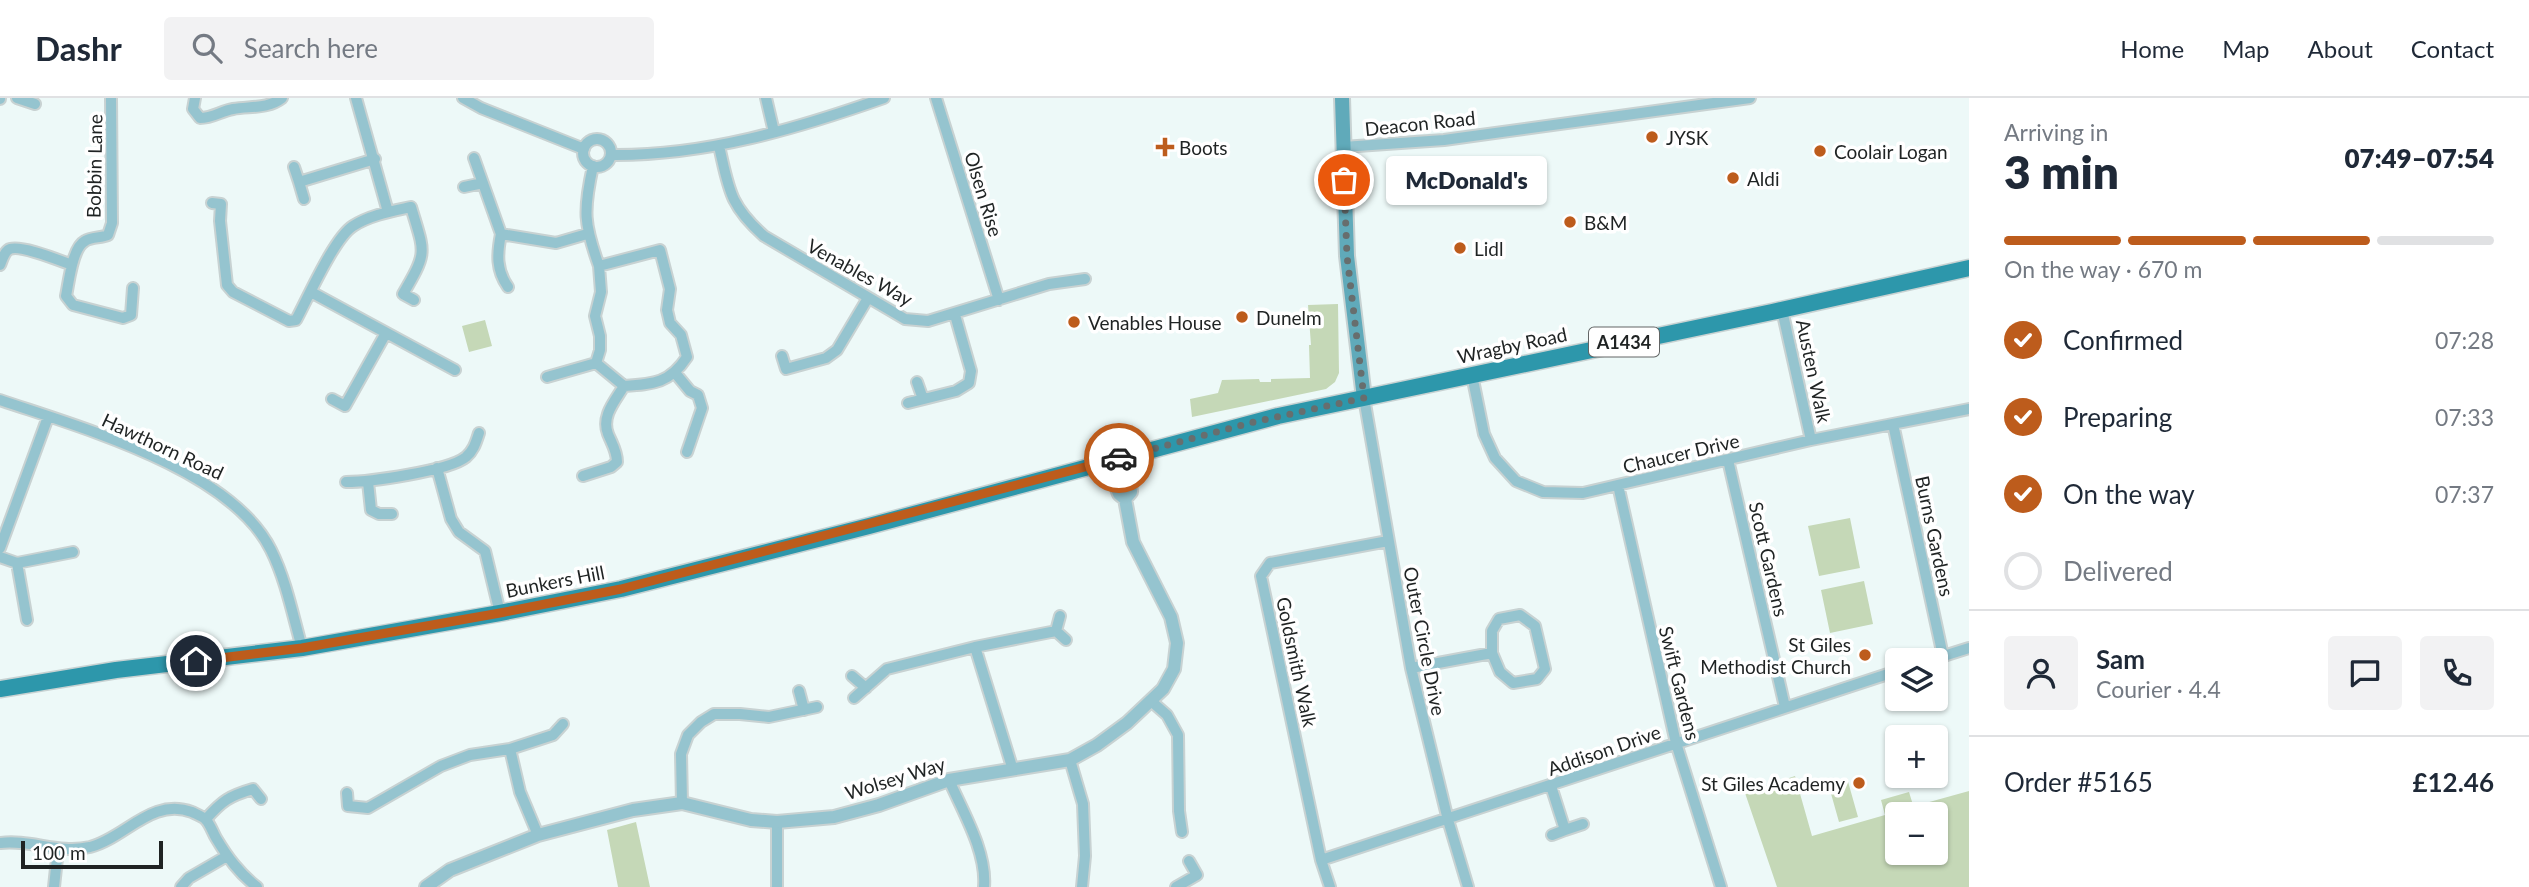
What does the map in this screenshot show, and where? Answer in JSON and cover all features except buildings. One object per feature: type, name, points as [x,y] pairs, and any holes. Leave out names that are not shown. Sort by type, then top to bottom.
[{"type":"main road","points":[[1342,98],[1347,256],[1364,398]]},
{"type":"main road","name":"Wragby Road","points":[[1107,462],[1254,422],[1969,268]]},
{"type":"main road","name":"Bunkers Hill","points":[[0,689],[116,670],[302,648],[621,589],[1107,462]]},
{"type":"street","points":[[17,98],[35,104]]},
{"type":"street","name":"Bobbin Lane","points":[[111,98],[113,223],[108,235],[87,239],[81,243],[72,265],[66,296],[74,305],[123,318],[131,315],[133,288]]},
{"type":"street","points":[[195,98],[194,109],[200,118],[210,118],[230,109],[257,108],[282,98]]},
{"type":"street","points":[[356,98],[388,212]]},
{"type":"street","points":[[463,98],[481,108],[584,149]]},
{"type":"street","points":[[766,98],[774,132]]},
{"type":"street","points":[[611,155],[657,155],[719,146],[828,118],[884,98]]},
{"type":"street","name":"Olsen Rise","points":[[936,98],[999,300]]},
{"type":"street","name":"Deacon Road","points":[[1343,147],[1444,140],[1749,98]]},
{"type":"street","points":[[601,139],[609,145],[611,155],[606,164],[593,166],[585,160],[584,149],[590,141],[601,139]]},
{"type":"street","name":"Venables Way","points":[[719,146],[731,197],[744,218],[764,236],[905,319],[928,321],[955,315],[1049,284],[1085,279]]},
{"type":"street","points":[[474,158],[501,234],[497,253],[500,275],[508,287]]},
{"type":"street","points":[[299,182],[375,159]]},
{"type":"street","points":[[593,166],[585,214],[587,234],[599,266],[601,292],[595,316],[600,336],[596,363]]},
{"type":"street","points":[[294,167],[304,198]]},
{"type":"street","points":[[464,187],[483,183]]},
{"type":"street","points":[[212,203],[221,204],[220,221],[227,285],[233,292],[289,321],[296,320],[341,237],[352,226],[388,212],[417,206],[424,250],[421,263],[403,294],[414,300]]},
{"type":"street","points":[[501,234],[556,243],[587,234]]},
{"type":"street","points":[[0,265],[7,251],[21,248],[72,265]]},
{"type":"street","points":[[596,363],[624,386],[648,384],[676,374],[687,356],[681,335],[670,323],[667,310],[670,289],[660,250],[599,266]]},
{"type":"street","points":[[487,281],[500,275]]},
{"type":"street","points":[[311,292],[455,370]]},
{"type":"street","points":[[782,356],[786,369],[826,358],[837,350],[868,298]]},
{"type":"street","name":"Austen Walk","points":[[1782,310],[1811,440]]},
{"type":"street","points":[[908,403],[956,391],[969,383],[971,371],[955,315]]},
{"type":"street","points":[[332,399],[345,406],[386,333]]},
{"type":"street","points":[[547,377],[596,363]]},
{"type":"street","points":[[676,374],[690,391],[698,396],[702,408],[687,452]]},
{"type":"street","name":"Chaucer Drive","points":[[1472,375],[1484,434],[1494,458],[1516,481],[1542,492],[1583,493],[1811,440],[1969,409]]},
{"type":"street","points":[[917,382],[923,400]]},
{"type":"street","points":[[583,476],[611,467],[617,462],[617,454],[606,430],[606,417],[624,386]]},
{"type":"street","name":"Outer Circle Drive","points":[[1364,398],[1410,668],[1448,820],[1468,887]]},
{"type":"street","name":"Hawthorn Road","points":[[0,400],[167,464],[211,486],[234,502],[258,529],[271,550],[302,648]]},
{"type":"street","points":[[0,548],[48,417]]},
{"type":"street","name":"Burns Gardens","points":[[1893,424],[1941,648]]},
{"type":"street","points":[[346,482],[368,482],[437,468],[464,459],[475,446],[479,433]]},
{"type":"street","name":"Wolsey Way","points":[[1125,499],[1131,492],[1126,456]]},
{"type":"street","name":"Scott Gardens","points":[[1728,460],[1785,708]]},
{"type":"street","name":"Wolsey Way","points":[[426,887],[450,870],[538,835],[633,810],[682,803],[751,820],[777,822],[834,817],[880,805],[949,780],[1070,761],[1127,723],[1163,689],[1174,669],[1177,643],[1171,617],[1133,542],[1125,499],[1119,494],[1107,462]]},
{"type":"street","points":[[437,468],[451,519],[458,532],[485,551],[500,613]]},
{"type":"street","points":[[368,482],[371,510],[379,514],[392,514]]},
{"type":"street","name":"Swift Gardens","points":[[1618,485],[1676,743],[1721,887]]},
{"type":"street","name":"Goldsmith Walk","points":[[1330,887],[1321,860],[1261,576],[1270,563],[1388,541]]},
{"type":"street","points":[[0,557],[16,563],[73,552]]},
{"type":"street","points":[[16,563],[27,620]]},
{"type":"street","points":[[1520,615],[1535,626],[1545,669],[1537,679],[1513,683],[1500,672],[1492,653],[1492,631],[1499,619],[1520,615]]},
{"type":"street","points":[[1056,631],[1060,617]]},
{"type":"street","points":[[1056,631],[1066,640]]},
{"type":"street","points":[[854,698],[887,669],[975,647],[1056,631]]},
{"type":"street","points":[[975,647],[1013,770]]},
{"type":"street","points":[[1948,654],[1969,648]]},
{"type":"street","points":[[1410,668],[1492,653]]},
{"type":"street","name":"Addison Drive","points":[[1321,860],[1885,675]]},
{"type":"street","points":[[852,676],[866,688]]},
{"type":"street","points":[[799,691],[804,710]]},
{"type":"street","points":[[1151,701],[1167,715],[1178,735],[1179,811],[1182,832]]},
{"type":"street","points":[[682,803],[681,754],[688,735],[701,722],[714,714],[740,713],[769,717],[817,708]]},
{"type":"street","points":[[338,815],[348,806],[368,808],[441,766],[470,755],[510,748],[553,735],[563,724]]},
{"type":"street","points":[[553,735],[561,746]]},
{"type":"street","points":[[510,748],[520,792],[538,835]]},
{"type":"street","points":[[1070,761],[1083,804],[1085,856],[1082,887]]},
{"type":"street","points":[[206,819],[223,800],[253,789],[258,778]]},
{"type":"street","points":[[949,780],[979,852],[985,878],[984,887]]},
{"type":"street","points":[[1551,786],[1565,830]]},
{"type":"street","points":[[253,789],[261,799]]},
{"type":"street","points":[[347,793],[348,806]]},
{"type":"street","points":[[0,843],[18,840],[58,849],[89,847],[111,839],[145,816],[166,809],[188,811],[206,819],[227,856],[242,876],[257,887]]},
{"type":"street","points":[[777,822],[778,887]]},
{"type":"street","points":[[1552,835],[1583,824]]},
{"type":"street","points":[[54,887],[58,849]]},
{"type":"street","points":[[181,887],[189,878],[227,856]]},
{"type":"street","points":[[1176,887],[1197,875],[1189,861]]},
{"type":"green space","points":[[1338,304],[1339,373],[1335,382],[1326,389],[1192,417],[1190,399],[1218,393],[1222,380],[1259,379],[1260,382],[1271,382],[1271,379],[1310,378],[1308,305]]},
{"type":"green space","points":[[485,320],[492,346],[469,352],[462,326]]},
{"type":"green space","points":[[1850,518],[1860,568],[1819,576],[1808,526]]},
{"type":"green space","points":[[1864,581],[1873,624],[1830,633],[1821,590]]},
{"type":"green space","points":[[1795,776],[1812,836],[1885,815],[1885,865],[1948,865],[1948,802],[1929,802],[1969,791],[1969,887],[1777,887],[1745,793]]},
{"type":"green space","points":[[1847,778],[1858,817],[1839,822],[1828,783]]},
{"type":"green space","points":[[1909,792],[1912,802],[1885,802],[1885,815],[1881,800]]},
{"type":"green space","points":[[636,822],[650,887],[618,887],[607,830]]},
{"type":"way so far","points":[[1119,458],[1278,416],[1364,398],[1347,256],[1344,180]]},
{"type":"place","name":"JYSK","points":[[1652,137]]},
{"type":"place","name":"Boots","points":[[1165,147]]},
{"type":"place","name":"Coolair Logan","points":[[1820,151]]},
{"type":"place","name":"Aldi","points":[[1733,178]]},
{"type":"place","name":"McDonald's","points":[[1344,180]]},
{"type":"place","name":"B&M","points":[[1570,222]]},
{"type":"place","name":"Lidl","points":[[1460,248]]},
{"type":"place","name":"Dunelm","points":[[1242,317]]},
{"type":"place","name":"Venables House","points":[[1074,322]]},
{"type":"place","name":"St Giles Methodist Church","points":[[1865,655]]},
{"type":"place","name":"St Giles Academy","points":[[1859,783]]},
{"type":"route","points":[[196,661],[302,648],[621,589],[869,526],[1119,458]]}]
